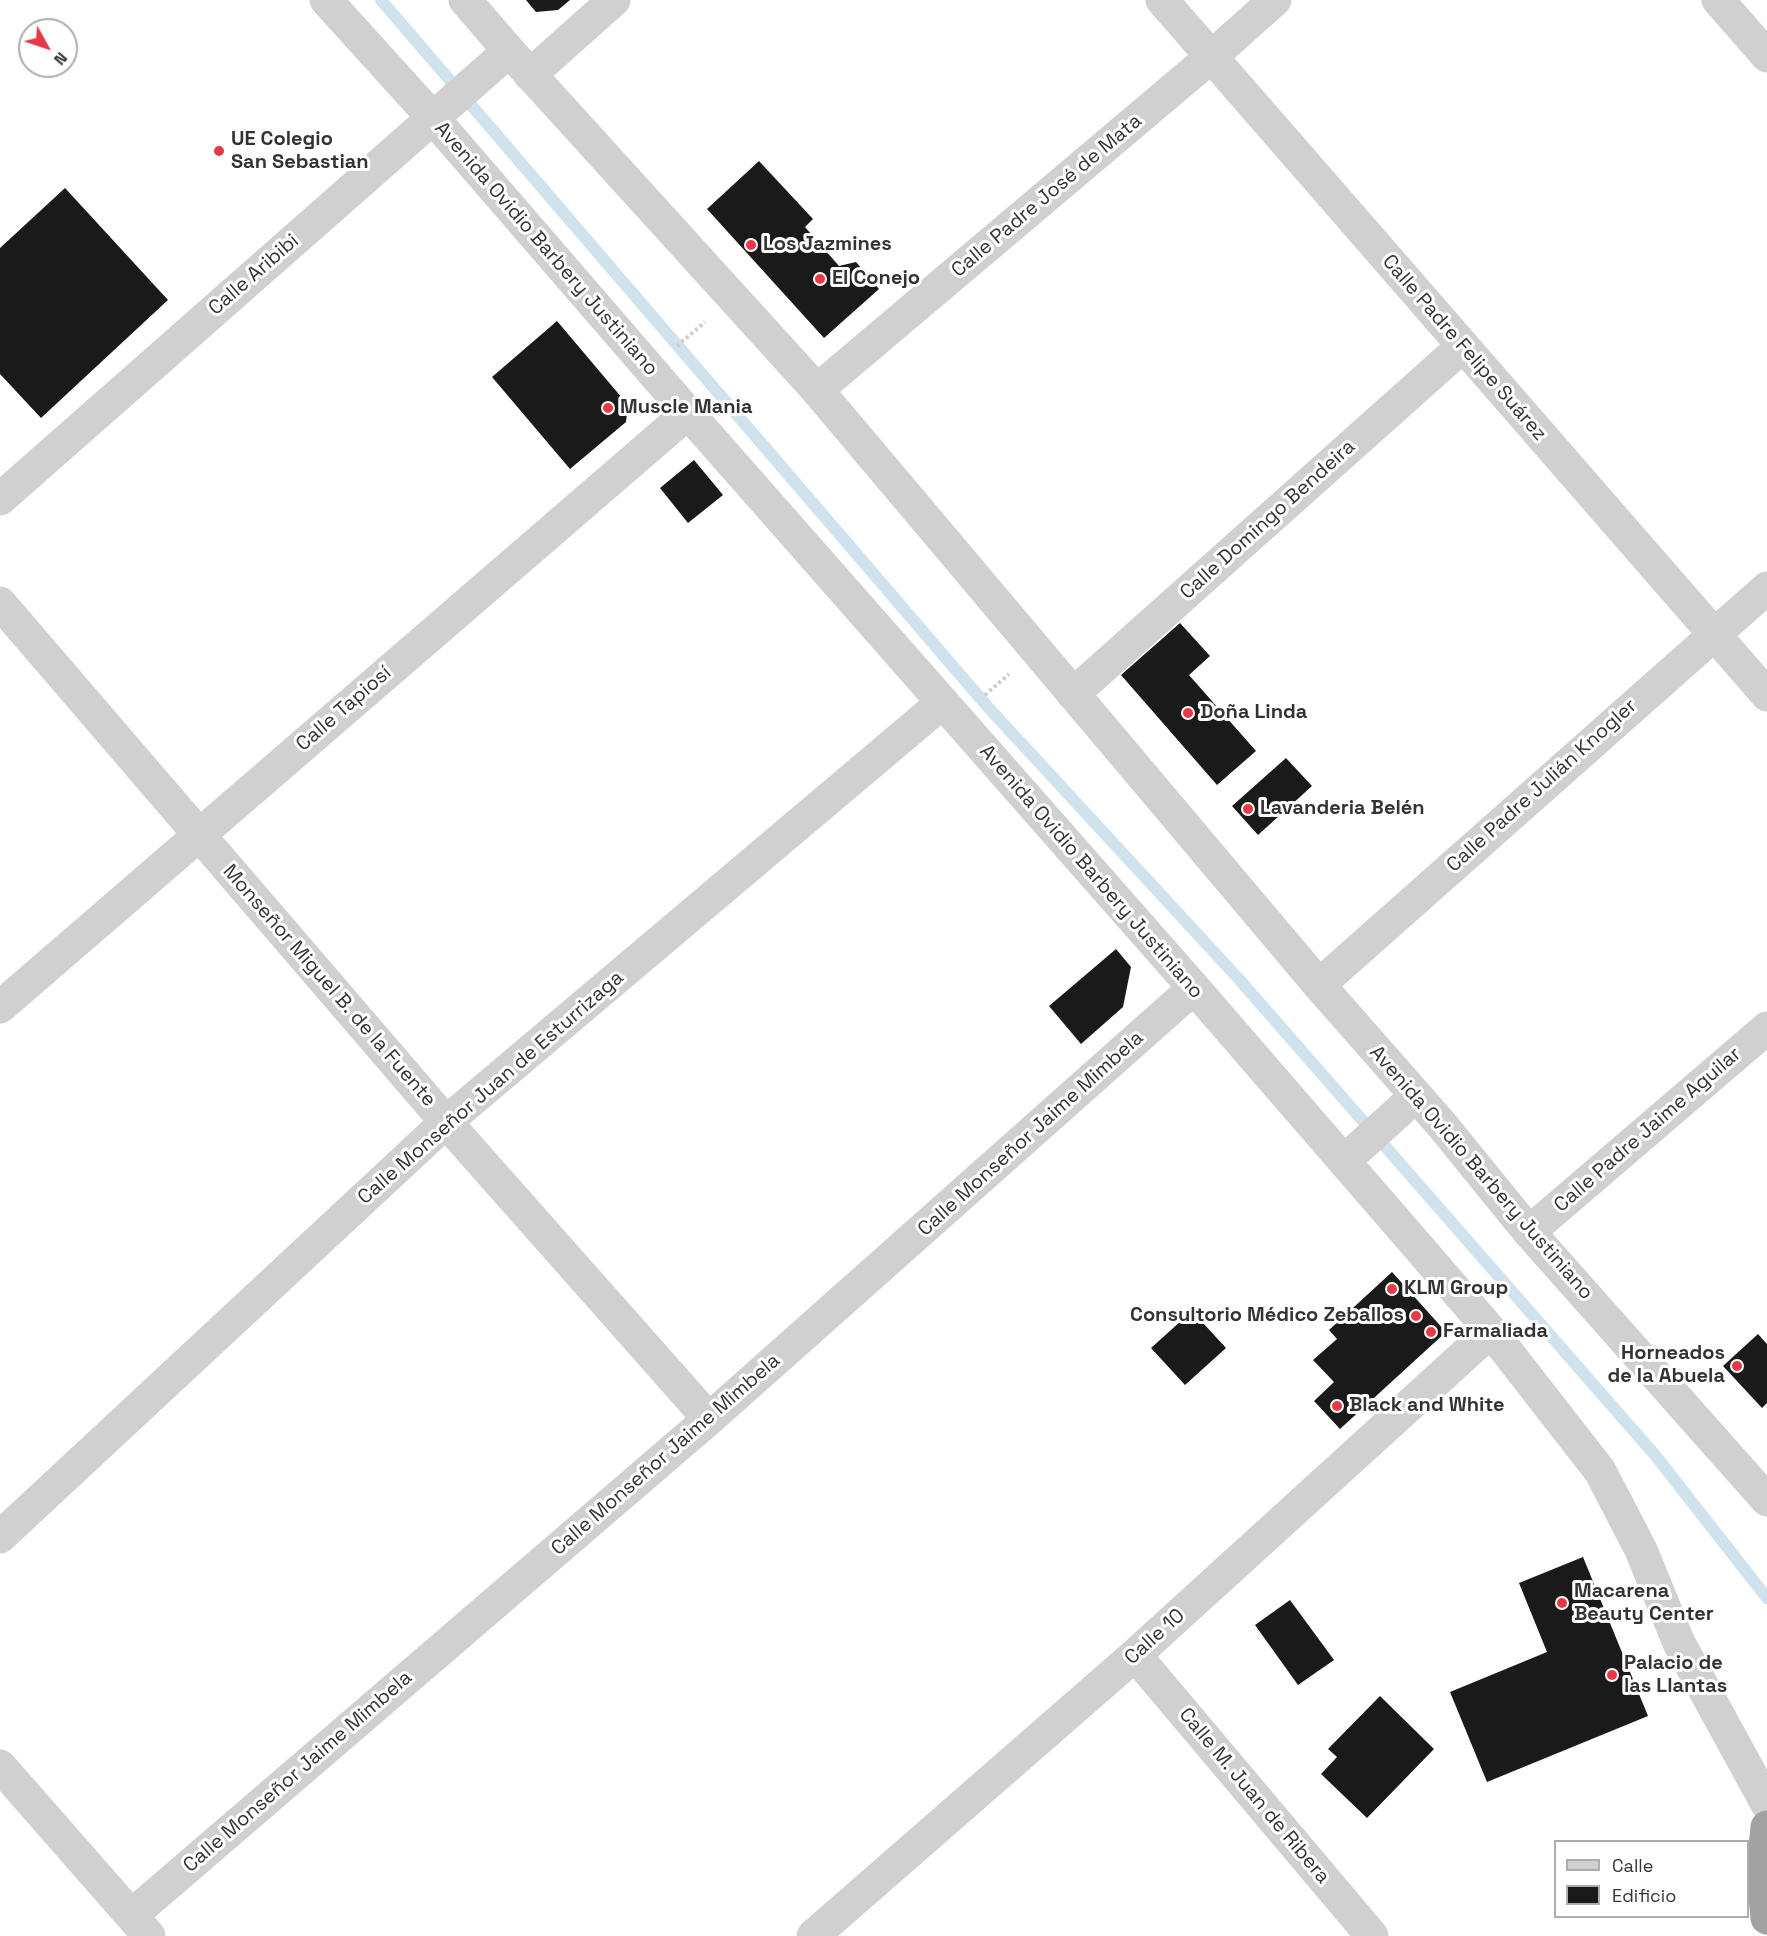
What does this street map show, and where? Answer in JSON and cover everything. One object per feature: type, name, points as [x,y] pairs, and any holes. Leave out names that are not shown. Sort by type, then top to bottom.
[{"type":"highway","points":[[1767,1827],[1764,1850],[1764,1893],[1767,1918]]},
{"type":"street","name":"Avenida Ovidio Barbery Justiniano","points":[[326,0],[439,112],[688,413],[1194,988],[1349,1156],[1491,1331],[1600,1471],[1641,1550],[1678,1643],[1767,1804]]},
{"type":"street","name":"Avenida Ovidio Barbery Justiniano","points":[[465,0],[511,63],[817,390],[1319,986],[1411,1101],[1767,1500]]},
{"type":"street","name":"Calle Aribibi","points":[[0,500],[439,112],[511,63],[614,0]]},
{"type":"street","name":"Calle Padre Felipe Suárez","points":[[1162,0],[1767,695]]},
{"type":"street","name":"Calle Padre José de Mata","points":[[817,390],[1211,57],[1275,0]]},
{"type":"street","points":[[1718,0],[1767,56]]},
{"type":"street","name":"Calle Domingo Bendeira","points":[[1073,693],[1463,346]]},
{"type":"street","name":"Calle Tapiosí","points":[[0,1007],[688,413]]},
{"type":"street","name":"Calle Padre Julián Knogler","points":[[1319,986],[1767,588]]},
{"type":"street","name":"Monseñor Miguel B. de la Fuente","points":[[0,603],[446,1122],[709,1419]]},
{"type":"street","name":"Calle Monseñor Juan de Esturrizaga","points":[[0,1537],[446,1122],[942,703]]},
{"type":"street","name":"Calle Monseñor Jaime Mimbela","points":[[140,1925],[1194,988]]},
{"type":"street","name":"Calle Padre Jaime Aguilar","points":[[1529,1232],[1767,1028]]},
{"type":"street","points":[[1349,1156],[1411,1101]]},
{"type":"street","name":"Calle 10","points":[[815,1935],[1136,1655],[1491,1331]]},
{"type":"street","name":"Calle M. Juan de Ribera","points":[[1136,1655],[1372,1936]]},
{"type":"street","points":[[0,1766],[140,1925]]},
{"type":"building","points":[[526,0],[570,0],[558,10],[536,12]]},
{"type":"building","points":[[759,161],[813,219],[805,227],[839,266],[856,262],[879,289],[824,338],[707,209]]},
{"type":"building","points":[[65,188],[168,300],[41,418],[0,374],[0,248]]},
{"type":"building","points":[[557,321],[628,405],[626,422],[570,469],[492,377]]},
{"type":"building","points":[[694,460],[723,495],[688,523],[660,488]]},
{"type":"building","name":"Doña Linda","points":[[1180,623],[1210,656],[1189,675],[1256,751],[1217,785],[1121,675]]},
{"type":"building","points":[[1286,758],[1312,786],[1258,835],[1232,806]]},
{"type":"building","points":[[1116,949],[1131,967],[1123,1007],[1081,1044],[1049,1006]]},
{"type":"building","points":[[1392,1272],[1446,1332],[1340,1429],[1314,1401],[1334,1382],[1313,1360],[1337,1339],[1329,1330]]},
{"type":"building","points":[[1192,1311],[1226,1348],[1185,1385],[1151,1348]]},
{"type":"building","points":[[1758,1334],[1767,1344],[1767,1403],[1762,1408],[1723,1366]]},
{"type":"building","points":[[1583,1557],[1648,1716],[1487,1782],[1450,1692],[1547,1652],[1519,1583]]},
{"type":"building","points":[[1290,1600],[1334,1660],[1298,1685],[1255,1625]]},
{"type":"building","points":[[1380,1696],[1434,1749],[1367,1818],[1321,1774],[1337,1757],[1328,1749]]},
{"type":"waterway","points":[[381,0],[987,706],[1237,977],[1655,1455],[1767,1598]]},
{"type":"place","name":"UE Colegio San Sebastian","points":[[219,151]]},
{"type":"place","name":"Los Jazmines","points":[[751,245]]},
{"type":"place","name":"El Conejo","points":[[820,279]]},
{"type":"place","name":"Muscle Mania","points":[[608,408]]},
{"type":"place","name":"Doña Linda","points":[[1188,713]]},
{"type":"place","name":"Lavanderia Belén","points":[[1248,809]]},
{"type":"place","name":"KLM Group","points":[[1392,1289]]},
{"type":"place","name":"Consultorio Médico Zeballos","points":[[1416,1316]]},
{"type":"place","name":"Farmaliada","points":[[1431,1332]]},
{"type":"place","name":"Horneados de la Abuela","points":[[1737,1366]]},
{"type":"place","name":"Black and White","points":[[1337,1406]]},
{"type":"place","name":"Macarena Beauty Center","points":[[1562,1603]]},
{"type":"place","name":"Palacio de las Llantas","points":[[1612,1675]]}]
